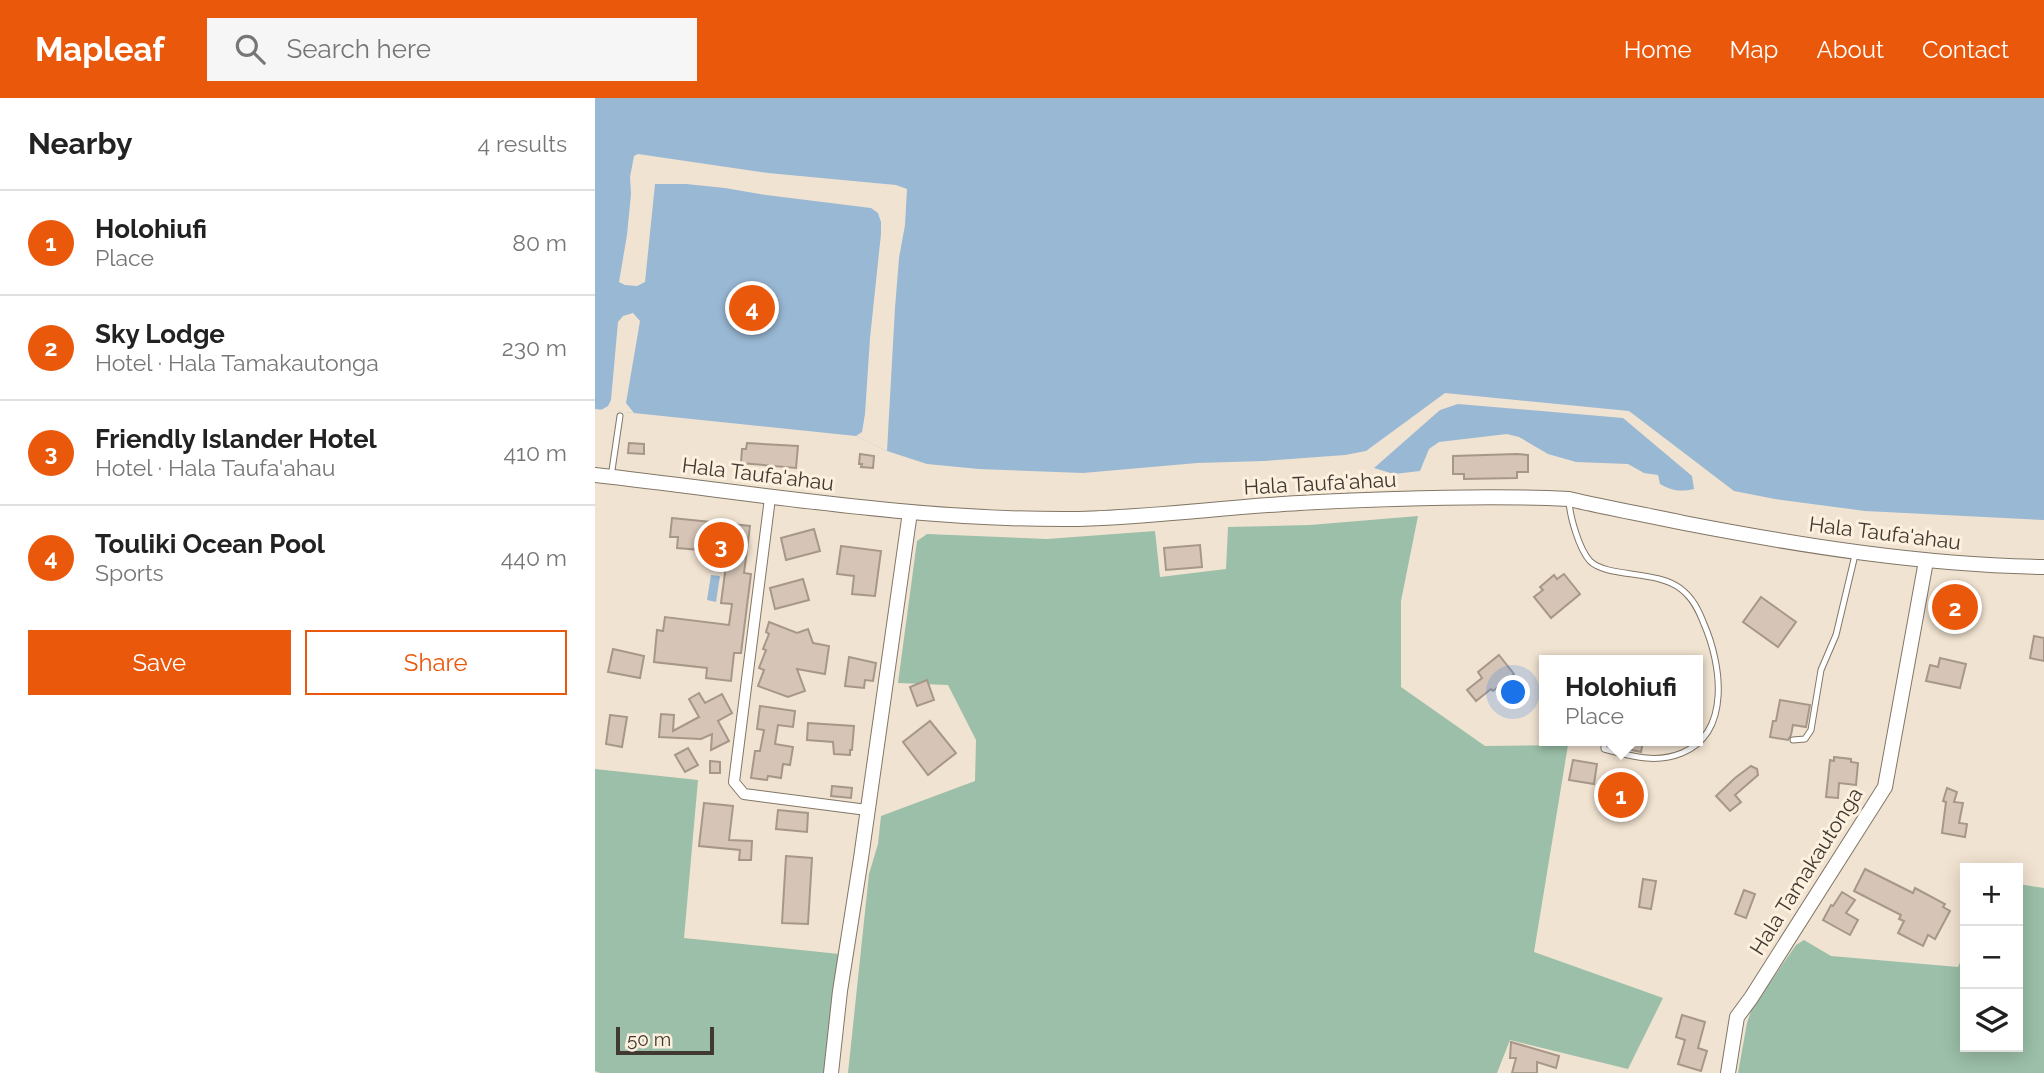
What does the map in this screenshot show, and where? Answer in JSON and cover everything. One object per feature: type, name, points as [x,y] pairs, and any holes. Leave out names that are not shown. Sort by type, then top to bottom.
[{"type":"street","name":"Hala Taufa'ahau","points":[[595,475],[770,498],[1002,519],[1152,516],[1300,503],[1487,496],[1569,499],[1763,539],[1926,561],[2044,568]]},
{"type":"street","points":[[770,498],[734,782],[744,794],[867,810]]},
{"type":"street","points":[[831,1073],[840,990],[910,512]]},
{"type":"street","name":"Hala Tamakautonga","points":[[1728,1073],[1737,1017],[1885,787],[1926,561]]},
{"type":"lane","points":[[611,477],[620,416]]},
{"type":"lane","points":[[1569,499],[1570,515],[1590,561],[1605,569],[1660,579],[1680,587],[1693,600],[1713,645],[1718,671],[1719,695],[1713,717],[1703,737]]},
{"type":"lane","points":[[1793,740],[1805,739],[1811,730],[1821,670],[1836,635],[1855,552]]},
{"type":"lane","points":[[1604,746],[1604,749],[1644,760],[1664,759],[1683,753],[1694,746]]},
{"type":"green space","points":[[1418,516],[1401,601],[1401,687],[1485,746],[1568,746],[1534,952],[1663,998],[1628,1069],[1510,1040],[1497,1073],[848,1073],[869,874],[878,844],[881,816],[975,781],[976,740],[948,685],[898,683],[917,541],[927,534],[1047,539],[1155,531],[1160,577],[1226,569],[1228,527],[1310,525]]},
{"type":"green space","points":[[595,769],[698,780],[684,938],[839,954],[825,1073],[595,1071]]},
{"type":"green space","points":[[2023,885],[2044,888],[2044,1073],[1738,1073],[1752,1008],[1796,945],[1804,940],[1831,956],[1958,967],[1960,962],[1960,1052],[2023,1052]]},
{"type":"water","points":[[595,98],[2044,98],[2044,520],[1865,511],[1734,491],[1629,411],[1445,393],[1366,451],[1345,455],[1197,463],[1083,473],[927,464],[887,451],[856,436],[595,409]]},
{"type":"water","points":[[1458,404],[1623,418],[1692,476],[1694,489],[1681,491],[1669,488],[1660,484],[1658,475],[1644,473],[1628,464],[1576,462],[1548,454],[1519,437],[1507,434],[1439,442],[1429,449],[1420,471],[1394,474],[1374,468],[1440,410]]},
{"type":"water","points":[[711,575],[720,576],[716,602],[707,600]]},
{"type":"pier","points":[[638,154],[768,173],[896,185],[907,189],[895,308],[887,451],[856,436],[862,432],[865,414],[881,234],[878,213],[871,208],[725,188],[655,184],[645,282],[637,286],[625,285],[619,282],[627,235],[630,177],[634,156]]},
{"type":"pier","points":[[633,313],[640,321],[626,403],[634,413],[601,410],[608,406],[611,400],[618,322],[623,316]]},
{"type":"building","points":[[629,443],[644,444],[644,454],[628,453]]},
{"type":"building","points":[[747,443],[798,446],[796,468],[741,463],[742,449],[746,449]]},
{"type":"building","points":[[860,454],[874,456],[873,468],[861,467]]},
{"type":"building","points":[[1528,455],[1528,472],[1517,472],[1517,478],[1464,479],[1464,474],[1453,474],[1453,456]]},
{"type":"building","points":[[672,518],[750,526],[744,573],[751,574],[741,653],[734,653],[731,681],[706,678],[707,668],[654,662],[657,630],[663,631],[665,617],[729,625],[732,604],[721,603],[726,565],[712,564],[713,551],[677,548],[678,537],[670,537]]},
{"type":"building","points":[[814,529],[820,551],[786,560],[781,538]]},
{"type":"building","points":[[1200,545],[1202,567],[1166,570],[1164,548]]},
{"type":"building","points":[[841,546],[881,551],[875,596],[852,594],[854,576],[837,574]]},
{"type":"building","points":[[1564,574],[1580,594],[1551,618],[1534,597],[1543,590],[1540,587],[1554,575],[1557,579]]},
{"type":"building","points":[[803,579],[809,600],[775,609],[770,588]]},
{"type":"building","points":[[1761,597],[1796,622],[1778,647],[1743,622]]},
{"type":"building","points":[[769,622],[797,633],[808,629],[813,643],[829,646],[825,674],[797,669],[805,691],[788,697],[758,686],[764,670],[759,668],[766,650],[763,649],[769,634],[766,632]]},
{"type":"building","points":[[2034,636],[2044,638],[2044,661],[2030,658]]},
{"type":"building","points":[[613,649],[644,656],[640,678],[608,672]]},
{"type":"building","points":[[1499,655],[1514,674],[1476,701],[1467,690],[1482,678],[1478,672]]},
{"type":"building","points":[[849,657],[876,663],[873,681],[865,680],[864,688],[845,686]]},
{"type":"building","points":[[1940,658],[1966,664],[1960,688],[1926,681],[1930,665],[1938,667]]},
{"type":"building","points":[[927,680],[934,700],[917,706],[910,687]]},
{"type":"building","points":[[699,693],[705,703],[722,694],[732,713],[718,721],[729,741],[711,750],[712,734],[701,739],[659,737],[661,714],[674,715],[673,731],[699,717],[689,699]]},
{"type":"building","points":[[1780,700],[1810,705],[1806,727],[1793,725],[1788,740],[1770,737]]},
{"type":"building","points":[[760,706],[795,711],[793,727],[778,725],[775,744],[793,747],[790,765],[783,764],[781,778],[751,778],[755,751],[760,751],[764,730],[757,729]]},
{"type":"building","points":[[610,715],[627,717],[622,747],[606,744]]},
{"type":"building","points":[[930,721],[956,753],[928,775],[903,742]]},
{"type":"building","points":[[808,723],[854,726],[850,755],[834,754],[833,742],[807,740]]},
{"type":"building","points":[[1614,746],[1642,746],[1641,752]]},
{"type":"building","points":[[688,748],[698,765],[685,772],[675,755]]},
{"type":"building","points":[[1834,757],[1851,759],[1851,762],[1858,763],[1856,785],[1839,783],[1838,798],[1826,797],[1830,760],[1834,761]]},
{"type":"building","points":[[1573,760],[1597,764],[1594,784],[1569,780]]},
{"type":"building","points":[[710,761],[720,762],[720,773],[710,773]]},
{"type":"building","points":[[1751,766],[1757,769],[1758,775],[1735,795],[1741,802],[1730,811],[1716,796]]},
{"type":"building","points":[[832,786],[852,788],[851,798],[831,796]]},
{"type":"building","points":[[1947,788],[1957,792],[1954,802],[1963,803],[1959,823],[1967,824],[1965,837],[1942,833],[1946,802],[1943,801]]},
{"type":"building","points":[[704,803],[733,806],[729,840],[752,841],[751,860],[739,860],[740,850],[699,846]]},
{"type":"building","points":[[778,810],[808,813],[807,832],[776,829]]},
{"type":"building","points":[[786,856],[812,858],[808,924],[782,923]]},
{"type":"building","points":[[1865,869],[1913,893],[1915,888],[1945,904],[1943,907],[1950,911],[1935,939],[1928,935],[1923,946],[1898,933],[1904,921],[1899,919],[1901,915],[1854,891]]},
{"type":"building","points":[[1643,879],[1656,881],[1651,909],[1639,907]]},
{"type":"building","points":[[1744,890],[1755,894],[1746,918],[1735,914]]},
{"type":"building","points":[[1842,892],[1855,900],[1846,913],[1858,920],[1850,935],[1823,920]]},
{"type":"building","points":[[1682,1015],[1705,1022],[1698,1048],[1707,1051],[1701,1071],[1678,1064],[1685,1040],[1676,1037]]},
{"type":"building","points":[[1511,1042],[1559,1056],[1556,1068],[1537,1062],[1537,1073],[1512,1073],[1516,1058],[1510,1058]]},
{"type":"place","name":"Touliki Ocean Pool","points":[[752,308]]},
{"type":"place","name":"Friendly Islander Hotel","points":[[721,545]]},
{"type":"place","name":"Sky Lodge","points":[[1955,607]]},
{"type":"place","name":"Holohiufi","points":[[1621,795]]}]
